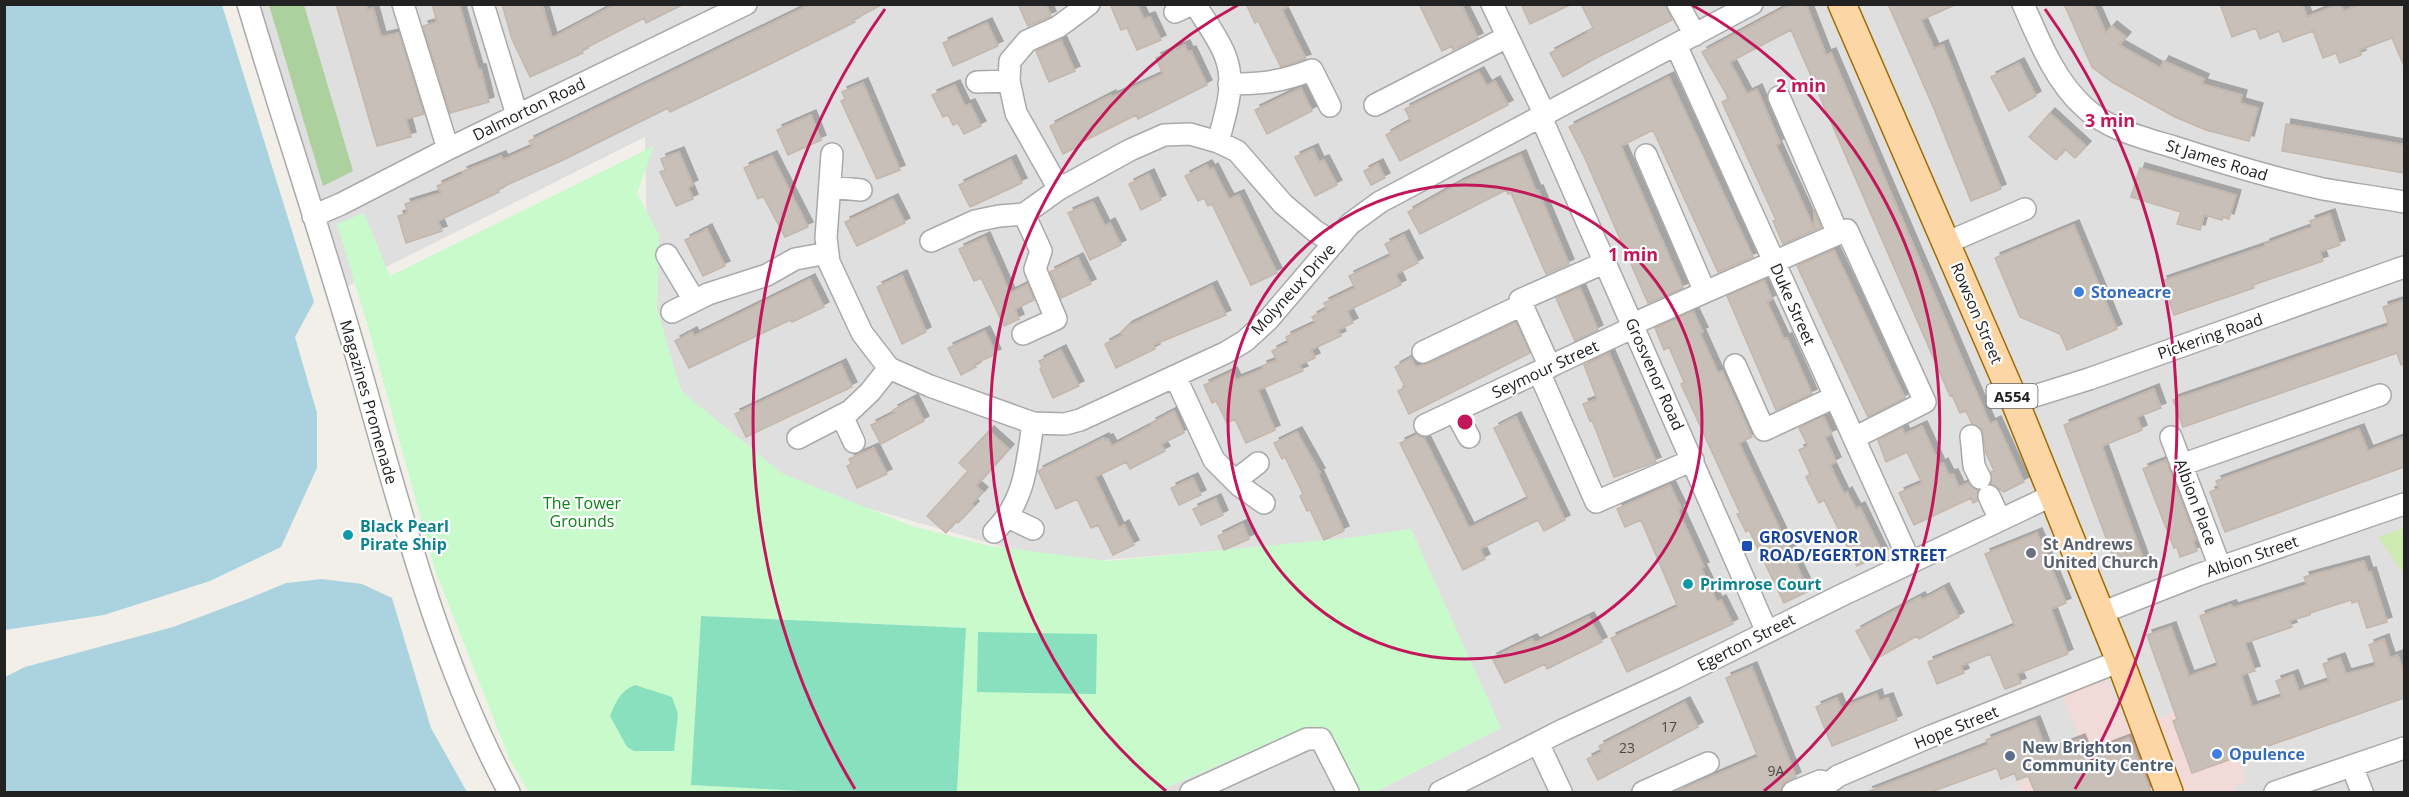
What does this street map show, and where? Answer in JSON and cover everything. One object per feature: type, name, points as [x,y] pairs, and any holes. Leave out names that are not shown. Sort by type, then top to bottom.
[{"type":"main road","name":"Rowson Street","points":[[1842,4],[2015,402],[2101,613],[2169,792]]},
{"type":"street","name":"Magazines Promenade","points":[[248,4],[358,363],[425,593],[465,699],[509,792]]},
{"type":"street","points":[[403,4],[448,149]]},
{"type":"street","points":[[483,4],[517,115]]},
{"type":"street","name":"Dalmorton Road","points":[[313,216],[746,4]]},
{"type":"street","points":[[1059,189],[1016,113],[1010,71],[1027,41],[1058,27],[1089,4]]},
{"type":"street","name":"Grosvenor Road","points":[[1492,4],[1767,632]]},
{"type":"street","name":"Duke Street","points":[[1678,4],[1685,40],[1774,261],[1910,562]]},
{"type":"street","name":"Molyneux Drive","points":[[832,154],[826,238],[829,262],[862,333],[889,368],[930,386],[1033,423],[1065,424],[1080,420],[1225,353],[1245,341],[1268,320],[1350,224],[1380,201],[1752,4]]},
{"type":"street","name":"St James Road","points":[[2023,4],[2041,46],[2064,86],[2084,108],[2110,124],[2152,141],[2244,170],[2324,189],[2404,202]]},
{"type":"street","points":[[1187,7],[1226,56],[1230,72],[1229,101],[1218,142]]},
{"type":"street","points":[[1375,105],[1507,37]]},
{"type":"street","points":[[1229,84],[1265,84],[1286,80],[1312,70],[1330,106]]},
{"type":"street","points":[[977,82],[1010,71]]},
{"type":"street","points":[[1779,97],[1838,234],[1847,230],[1925,402],[1854,438]]},
{"type":"street","points":[[931,241],[975,221],[1024,214],[1059,189],[1130,150],[1164,135],[1190,134],[1218,142],[1237,151],[1283,204],[1315,231],[1334,243]]},
{"type":"street","points":[[1646,155],[1705,292]]},
{"type":"street","points":[[830,187],[861,190]]},
{"type":"street","points":[[1946,243],[2025,209]]},
{"type":"street","points":[[1023,334],[1056,319],[1035,269],[1041,251],[1024,214]]},
{"type":"street","name":"Seymour Street","points":[[1425,425],[1705,292],[1838,234]]},
{"type":"street","points":[[672,312],[708,294],[766,275],[795,259],[828,253]]},
{"type":"street","points":[[667,255],[694,300]]},
{"type":"street","points":[[1606,262],[1520,300],[1544,370],[1596,502],[1693,460]]},
{"type":"street","name":"Pickering Road","points":[[2015,402],[2089,379],[2404,267]]},
{"type":"street","points":[[1423,352],[1522,305]]},
{"type":"street","points":[[1735,365],[1764,430],[1835,397]]},
{"type":"street","points":[[798,438],[850,411],[870,392],[889,368]]},
{"type":"street","points":[[1174,376],[1214,460],[1235,481],[1264,502]]},
{"type":"street","points":[[2181,465],[2380,395]]},
{"type":"street","points":[[1455,411],[1468,437]]},
{"type":"street","points":[[842,416],[854,442]]},
{"type":"street","points":[[1033,423],[1025,479],[1001,525],[1033,529]]},
{"type":"street","points":[[1971,436],[1974,466],[2000,520]]},
{"type":"street","name":"Albion Place","points":[[2171,437],[2220,567]]},
{"type":"street","points":[[1235,481],[1258,463]]},
{"type":"street","name":"Egerton Street","points":[[1440,792],[1538,742],[2053,495]]},
{"type":"street","name":"Albion Street","points":[[2101,613],[2220,567],[2404,504]]},
{"type":"street","name":"Hope Street","points":[[1794,792],[1820,781],[1830,788],[1838,776],[1929,737],[2120,662]]},
{"type":"street","points":[[1191,792],[1307,739],[1321,739],[1348,792]]},
{"type":"street","points":[[1538,742],[1562,792]]},
{"type":"street","points":[[2275,792],[2404,748]]},
{"type":"street","points":[[1643,792],[1708,763]]},
{"type":"street","points":[[2352,766],[2362,792]]},
{"type":"shaded area","points":[[245,5],[2404,5],[2404,792],[1375,792],[1501,728],[1301,544],[1092,561],[1017,551],[731,469],[661,359],[647,256],[645,137],[332,294]]},
{"type":"shaded area","points":[[2107,679],[2130,731],[2214,695],[2246,781],[2235,787],[2237,792],[1993,792],[2056,768],[2049,752],[2080,739],[2062,695]]},
{"type":"shaded area","points":[[1304,728],[1337,792],[1156,792]]},
{"type":"shaded area","points":[[2018,783],[2022,792],[1994,792]]},
{"type":"green space","points":[[269,5],[304,5],[353,171],[323,186]]},
{"type":"green space","name":"The Tower Grounds","points":[[654,146],[637,193],[659,235],[657,308],[681,391],[783,474],[912,526],[990,546],[1109,561],[1347,538],[1411,529],[1501,728],[1375,792],[1337,792],[1304,728],[1156,792],[957,792],[966,628],[701,616],[691,785],[820,792],[529,792],[510,760],[435,570],[371,337],[337,224],[364,213],[390,276]]},
{"type":"green space","points":[[2404,528],[2404,574],[2378,537]]},
{"type":"green space","points":[[701,616],[966,628],[957,792],[820,792],[691,785]]},
{"type":"green space","points":[[978,632],[1097,634],[1096,694],[977,692]]},
{"type":"green space","points":[[635,685],[672,697],[678,714],[674,751],[634,751],[627,747],[610,716],[622,694]]},
{"type":"water","points":[[5,4],[222,5],[314,302],[295,337],[317,413],[317,468],[281,547],[210,581],[104,615],[5,630]]},
{"type":"water","points":[[322,579],[362,584],[392,598],[431,728],[467,792],[5,792],[5,677],[25,667],[173,627],[286,583]]},
{"type":"building","points":[[336,4],[366,4],[368,10],[373,8],[381,37],[399,33],[424,114],[406,119],[411,137],[377,146]]},
{"type":"building","points":[[432,4],[459,4],[478,69],[481,69],[489,102],[450,113],[423,26],[437,22]]},
{"type":"building","points":[[502,4],[542,4],[552,38],[616,4],[684,4],[646,23],[644,18],[582,50],[583,53],[530,77],[512,39]]},
{"type":"building","points":[[811,4],[883,4],[853,20],[855,22],[758,70],[670,112],[668,108],[561,161],[498,189],[499,192],[438,221],[442,231],[406,243],[398,216],[408,213],[405,204],[441,193],[437,186],[463,174],[462,172],[501,156],[503,160],[532,147],[529,141]]},
{"type":"building","points":[[1018,4],[1046,4],[1051,16],[1028,26]]},
{"type":"building","points":[[1110,4],[1137,4],[1144,19],[1150,17],[1161,40],[1137,50],[1127,28],[1121,30]]},
{"type":"building","points":[[1246,4],[1292,4],[1282,10],[1306,59],[1281,67],[1258,21],[1255,23]]},
{"type":"building","points":[[1419,4],[1461,4],[1478,38],[1453,50],[1452,46],[1442,51]]},
{"type":"building","points":[[1521,4],[1572,4],[1530,24]]},
{"type":"building","points":[[1581,4],[1665,4],[1672,20],[1563,77],[1550,53],[1588,33],[1587,31],[1593,28]]},
{"type":"building","points":[[1792,4],[1806,4],[1826,55],[1831,53],[1990,424],[1996,421],[2024,482],[2004,492],[1991,484],[1991,472],[1994,471],[1986,453],[1982,429],[1972,424],[1966,411],[1960,413],[1952,395],[1950,396],[1791,30],[1730,62],[1747,94],[1757,89],[1780,143],[1776,145],[1814,228],[1814,210],[1821,227],[1783,244],[1773,221],[1776,220],[1722,102],[1729,99],[1702,52]]},
{"type":"building","points":[[1888,4],[1957,4],[1921,20],[1934,49],[1943,45],[2001,189],[1971,201]]},
{"type":"building","points":[[2064,4],[2093,4],[2106,33],[2112,26],[2126,37],[2119,45],[2160,68],[2164,61],[2204,79],[2202,84],[2242,95],[2240,103],[2258,108],[2249,141],[2206,130],[2175,117],[2112,82],[2092,67]]},
{"type":"building","points":[[2220,4],[2302,4],[2307,17],[2339,4],[2344,11],[2360,4],[2404,4],[2404,66],[2392,38],[2360,50],[2361,55],[2340,63],[2336,53],[2323,58],[2313,31],[2283,42],[2279,31],[2260,39],[2256,28],[2232,37]]},
{"type":"building","points":[[987,23],[998,46],[953,66],[943,43]]},
{"type":"building","points":[[1061,40],[1075,71],[1049,82],[1036,51]]},
{"type":"building","points":[[1185,45],[1188,52],[1191,51],[1207,85],[1138,119],[1136,115],[1063,154],[1050,126],[1111,95],[1112,97],[1163,74],[1156,58]]},
{"type":"building","points":[[2019,63],[2036,96],[2009,111],[1991,77]]},
{"type":"building","points":[[1479,72],[1487,86],[1495,81],[1508,105],[1400,161],[1386,135],[1411,121],[1405,109]]},
{"type":"building","points":[[1669,77],[1753,257],[1718,272],[1653,130],[1621,146],[1683,288],[1648,303],[1584,156],[1569,127]]},
{"type":"building","points":[[863,83],[900,170],[877,179],[841,101],[845,99],[842,92]]},
{"type":"building","points":[[955,85],[965,106],[970,104],[981,126],[964,134],[958,123],[953,125],[948,115],[943,117],[932,95]]},
{"type":"building","points":[[1301,88],[1312,111],[1267,134],[1255,110]]},
{"type":"building","points":[[2050,113],[2086,146],[2075,158],[2065,149],[2056,160],[2029,137]]},
{"type":"building","points":[[811,115],[821,140],[788,155],[777,130]]},
{"type":"building","points":[[2286,124],[2404,145],[2404,173],[2282,151]]},
{"type":"building","points":[[1313,149],[1319,162],[1324,160],[1337,185],[1315,196],[1295,157]]},
{"type":"building","points":[[679,152],[693,185],[688,187],[693,199],[676,206],[660,172],[665,170],[661,159]]},
{"type":"building","points":[[1521,155],[1569,264],[1546,274],[1511,193],[1508,194],[1506,190],[1420,234],[1408,212],[1460,183]]},
{"type":"building","points":[[772,156],[808,227],[785,237],[763,196],[758,199],[744,168]]},
{"type":"building","points":[[1011,160],[1022,183],[970,207],[959,185]]},
{"type":"building","points":[[1378,164],[1385,178],[1371,185],[1364,171]]},
{"type":"building","points":[[1207,165],[1210,170],[1213,168],[1229,199],[1239,195],[1277,273],[1251,285],[1212,204],[1208,206],[1204,198],[1198,201],[1185,176]]},
{"type":"building","points":[[2140,168],[2236,195],[2229,219],[2223,217],[2222,220],[2204,215],[2200,230],[2177,224],[2181,212],[2131,197]]},
{"type":"building","points":[[1149,174],[1161,200],[1141,210],[1129,184]]},
{"type":"building","points":[[893,199],[905,223],[857,246],[845,222]]},
{"type":"building","points":[[1093,202],[1105,226],[1110,223],[1121,245],[1090,260],[1068,213]]},
{"type":"building","points":[[2330,214],[2340,245],[2320,252],[2323,261],[2253,285],[2254,288],[2174,315],[2162,281],[2265,246],[2265,244],[2312,227],[2310,221]]},
{"type":"building","points":[[2074,225],[2117,329],[2067,350],[2060,334],[2020,317],[1995,258]]},
{"type":"building","points":[[707,229],[725,266],[703,276],[685,240]]},
{"type":"building","points":[[1404,235],[1418,263],[1396,274],[1401,285],[1347,311],[1353,323],[1338,330],[1341,336],[1311,350],[1315,358],[1299,365],[1303,371],[1258,390],[1275,430],[1246,443],[1235,419],[1227,423],[1216,401],[1212,403],[1204,385],[1232,372],[1236,380],[1263,369],[1262,366],[1277,360],[1272,351],[1288,343],[1286,337],[1316,323],[1312,317],[1327,309],[1324,303],[1355,288],[1349,276],[1391,256],[1385,244]]},
{"type":"building","points":[[985,237],[1010,293],[1028,284],[1034,300],[1015,309],[1019,319],[1004,326],[981,278],[974,281],[959,249]]},
{"type":"building","points":[[1834,250],[1905,398],[1868,417],[1797,266]]},
{"type":"building","points":[[1078,258],[1091,284],[1061,298],[1050,272]]},
{"type":"building","points":[[902,275],[926,332],[902,344],[877,287]]},
{"type":"building","points":[[810,279],[824,307],[792,322],[790,320],[689,368],[675,341],[692,332],[694,336]]},
{"type":"building","points":[[1764,280],[1772,299],[1767,302],[1784,339],[1787,338],[1812,394],[1776,410],[1727,296]]},
{"type":"building","points":[[1212,286],[1226,315],[1153,345],[1155,349],[1116,368],[1105,344],[1122,335],[1121,332],[1128,326]]},
{"type":"building","points":[[1580,288],[1598,330],[1575,341],[1556,298]]},
{"type":"building","points":[[2404,300],[2404,364],[2401,365],[2397,353],[2183,427],[2173,400],[2389,326],[2383,307]]},
{"type":"building","points":[[1693,311],[1718,373],[1722,371],[1752,437],[1739,443],[1809,591],[1784,603],[1749,530],[1746,532],[1737,514],[1740,513],[1681,384],[1684,382],[1669,347],[1664,350],[1655,328]]},
{"type":"building","points":[[1516,322],[1530,353],[1409,414],[1398,391],[1405,387],[1395,367],[1411,358],[1416,367],[1428,364]]},
{"type":"building","points":[[985,331],[996,354],[974,364],[976,367],[961,375],[948,348]]},
{"type":"building","points":[[1061,350],[1079,386],[1053,398],[1040,369],[1042,367],[1039,361]]},
{"type":"building","points":[[1609,353],[1656,462],[1614,477],[1592,420],[1590,421],[1583,404],[1597,399],[1584,365]]},
{"type":"building","points":[[841,364],[852,387],[746,437],[735,414]]},
{"type":"building","points":[[2154,389],[2161,408],[2137,417],[2142,430],[2102,446],[2144,561],[2118,570],[2064,425]]},
{"type":"building","points":[[913,399],[924,421],[881,444],[871,425],[895,413],[893,410]]},
{"type":"building","points":[[1174,411],[1184,433],[1161,444],[1165,451],[1130,469],[1126,462],[1095,477],[1119,528],[1124,525],[1134,545],[1113,555],[1098,525],[1091,528],[1077,499],[1056,509],[1038,471],[1104,438],[1108,439],[1112,446]]},
{"type":"building","points":[[1823,416],[1832,434],[1825,437],[1836,462],[1830,465],[1844,494],[1847,492],[1856,509],[1860,507],[1883,554],[1857,566],[1824,500],[1819,503],[1806,477],[1810,474],[1799,450],[1808,446],[1799,428]]},
{"type":"building","points":[[1516,417],[1565,520],[1544,531],[1538,520],[1480,549],[1485,559],[1463,570],[1400,443],[1417,435],[1424,438],[1469,528],[1528,499],[1494,428]]},
{"type":"building","points":[[1922,426],[1940,465],[1943,463],[1949,475],[1953,474],[1959,487],[1968,483],[1978,490],[1977,501],[1973,503],[1971,498],[1914,525],[1899,493],[1922,483],[1907,452],[1886,462],[1878,440],[1902,428],[1905,434]]},
{"type":"building","points":[[2359,429],[2368,451],[2404,437],[2404,467],[2225,532],[2210,492],[2219,488],[2216,481]]},
{"type":"building","points":[[989,431],[1009,449],[976,486],[983,492],[972,504],[974,506],[946,533],[927,516],[968,471],[959,463]]},
{"type":"building","points":[[1297,432],[1320,473],[1318,474],[1344,531],[1324,540],[1310,510],[1307,511],[1300,496],[1303,494],[1285,457],[1282,459],[1274,443]]},
{"type":"building","points":[[874,448],[887,474],[857,488],[847,466],[851,464],[849,459]]},
{"type":"building","points":[[2166,460],[2196,540],[2193,541],[2197,551],[2180,557],[2177,547],[2174,548],[2143,469]]},
{"type":"building","points":[[1193,478],[1201,495],[1179,505],[1171,488]]},
{"type":"building","name":"Primrose Court","points":[[1670,485],[1681,508],[1678,510],[1704,567],[1701,568],[1717,602],[1721,600],[1733,624],[1627,672],[1611,638],[1678,607],[1641,520],[1625,527],[1617,509]]},
{"type":"building","points":[[1216,499],[1223,515],[1201,525],[1193,509]]},
{"type":"building","points":[[1243,524],[1249,539],[1224,550],[1218,536]]},
{"type":"building","points":[[2037,533],[2066,603],[2051,609],[2068,654],[2017,674],[2021,683],[2005,689],[1990,654],[1961,666],[1964,673],[1937,684],[1928,662],[2015,626],[1985,554]]},
{"type":"building","points":[[2364,561],[2368,573],[2371,572],[2387,622],[2367,628],[2358,601],[2352,603],[2351,600],[2310,613],[2310,615],[2289,621],[2292,627],[2245,643],[2255,671],[2241,675],[2252,707],[2282,697],[2276,681],[2293,675],[2299,691],[2329,681],[2323,664],[2340,658],[2346,674],[2376,666],[2369,645],[2384,639],[2390,658],[2398,655],[2404,674],[2404,698],[2192,773],[2173,721],[2177,719],[2147,635],[2171,627],[2189,676],[2218,666],[2200,616],[2231,605],[2233,608],[2307,585],[2304,577]]},
{"type":"building","points":[[1944,588],[1959,617],[1919,639],[1917,636],[1872,661],[1856,631],[1920,597],[1922,600]]},
{"type":"building","points":[[1589,617],[1602,642],[1547,669],[1545,664],[1505,683],[1492,658],[1532,639],[1535,643]]},
{"type":"building","points":[[1752,667],[1796,777],[1783,784],[1781,792],[1675,792],[1758,757],[1726,678]]},
{"type":"building","points":[[1877,694],[1879,701],[1888,698],[1897,720],[1832,746],[1816,707],[1837,698],[1841,708]]},
{"type":"building","points":[[1685,702],[1698,727],[1598,780],[1587,759],[1602,752],[1599,746]]},
{"type":"building","points":[[2035,721],[2047,752],[2080,739],[2086,754],[2129,738],[2151,792],[2035,792],[2028,776],[2017,780],[2015,773],[2001,779],[1997,768],[1931,792],[1867,792],[1988,745],[1986,740]]},
{"type":"place","name":"Stoneacre","points":[[2079,292]]},
{"type":"place","name":"Black Pearl Pirate Ship","points":[[348,535]]},
{"type":"place","name":"GROSVENOR ROAD/EGERTON STREET","points":[[1747,546]]},
{"type":"place","name":"St Andrews United Church","points":[[2031,553]]},
{"type":"place","name":"Primrose Court","points":[[1688,584]]},
{"type":"place","name":"Opulence","points":[[2217,754]]},
{"type":"place","name":"New Brighton Community Centre","points":[[2010,756]]}]
